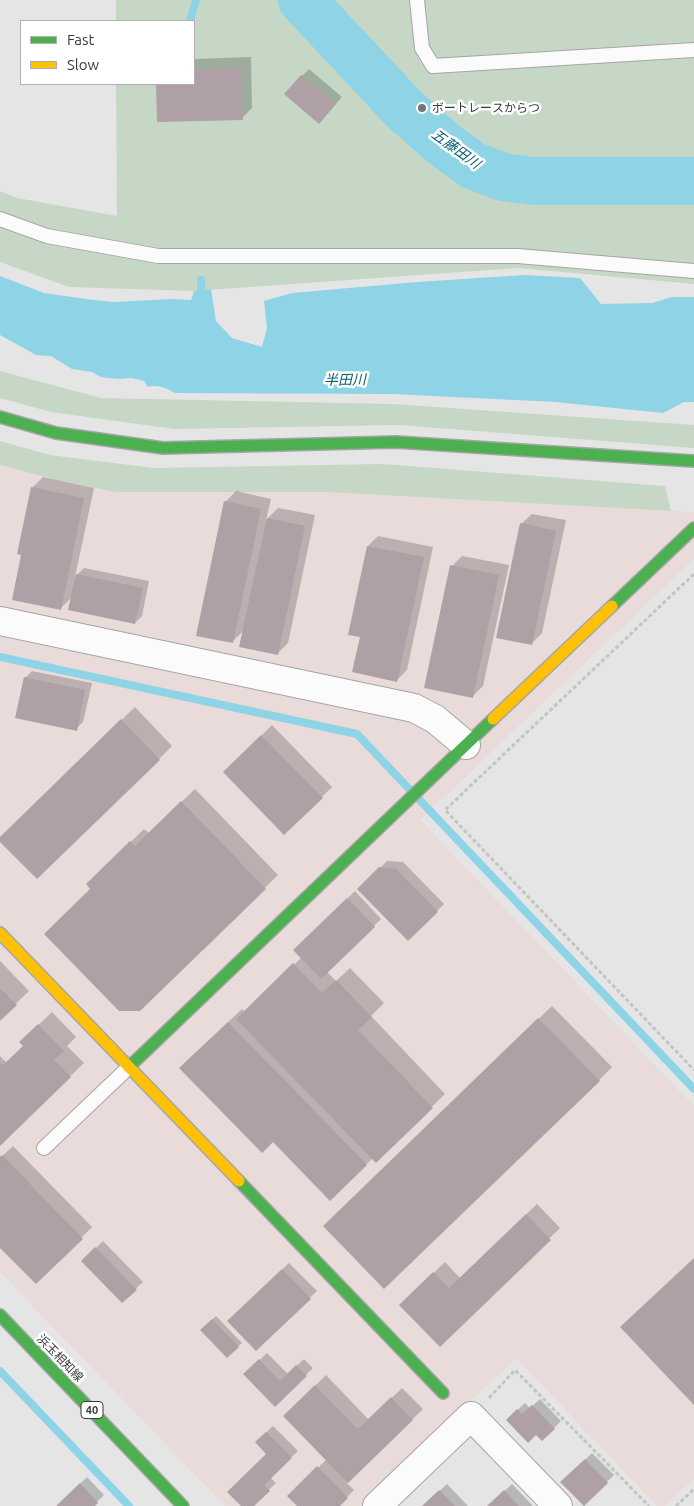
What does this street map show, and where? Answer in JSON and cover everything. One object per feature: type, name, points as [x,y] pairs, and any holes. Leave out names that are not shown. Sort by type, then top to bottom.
[{"type":"street","points":[[0,417],[56,432],[163,448],[396,442],[694,461]]},
{"type":"street","points":[[129,1067],[694,528]]},
{"type":"street","points":[[0,621],[414,708],[435,719],[466,745]]},
{"type":"street","points":[[0,933],[443,1393]]},
{"type":"street","name":"浜玉相知線","points":[[0,1315],[183,1506]]},
{"type":"street","points":[[377,1506],[471,1416],[558,1506]]},
{"type":"lane","points":[[417,0],[422,48],[433,66],[694,50]]},
{"type":"lane","points":[[0,219],[47,236],[158,256],[518,256],[694,271]]},
{"type":"lane","points":[[44,1148],[129,1067]]},
{"type":"path","points":[[694,574],[445,810],[694,1070]]},
{"type":"path","points":[[471,1416],[515,1370],[649,1506]]},
{"type":"path","points":[[676,1506],[694,1489]]},
{"type":"shaded area","points":[[0,465],[57,480],[115,492],[327,492],[694,512],[694,559],[420,820],[694,1106],[694,1479],[665,1506],[657,1506],[516,1358],[361,1506],[225,1506],[0,1272]]},
{"type":"green space","points":[[116,0],[694,0],[694,284],[518,268],[194,291],[69,287],[0,262],[0,191],[17,198],[117,216],[116,85],[195,85],[195,20],[116,20]]},
{"type":"green space","points":[[0,371],[101,398],[393,404],[694,425],[694,448],[399,425],[174,429],[51,412],[0,398]]},
{"type":"green space","points":[[0,441],[50,455],[154,468],[383,464],[665,486],[671,511],[327,492],[115,492],[57,480],[0,465]]},
{"type":"water","name":"半田川","points":[[525,275],[580,278],[601,304],[652,303],[672,297],[694,297],[694,402],[684,402],[663,413],[556,402],[392,394],[175,393],[162,387],[148,387],[144,381],[132,378],[101,377],[92,372],[72,369],[51,356],[36,355],[0,335],[0,276],[44,293],[114,302],[191,300],[194,291],[211,289],[216,321],[232,338],[262,347],[267,328],[264,301],[292,293]]},
{"type":"building","points":[[241,67],[243,120],[157,122],[156,85],[195,85],[195,69]]},
{"type":"building","points":[[301,75],[336,104],[319,124],[284,94]]},
{"type":"building","points":[[31,487],[84,498],[61,610],[12,600],[21,555],[17,554]]},
{"type":"building","points":[[224,501],[261,509],[233,643],[196,636]]},
{"type":"building","points":[[267,518],[305,526],[278,655],[239,647]]},
{"type":"building","points":[[520,523],[556,531],[532,645],[496,638]]},
{"type":"building","points":[[367,546],[424,557],[397,682],[352,672],[360,637],[348,635]]},
{"type":"building","points":[[450,565],[499,575],[473,698],[424,688]]},
{"type":"building","points":[[76,574],[143,588],[135,624],[68,610]]},
{"type":"building","points":[[24,677],[85,690],[77,731],[15,718]]},
{"type":"building","points":[[121,719],[160,760],[37,879],[0,842],[0,837]]},
{"type":"building","points":[[261,735],[323,798],[284,835],[223,772]]},
{"type":"building","points":[[181,801],[266,889],[140,1011],[119,1011],[44,934],[90,889],[86,884],[130,841],[135,846]]},
{"type":"building","points":[[379,867],[396,869],[438,912],[408,941],[357,889]]},
{"type":"building","points":[[347,898],[375,927],[321,979],[293,950]]},
{"type":"building","points":[[293,963],[322,993],[336,980],[372,1017],[358,1030],[433,1108],[376,1163],[236,1019]]},
{"type":"building","points":[[0,988],[17,1005],[0,1021]]},
{"type":"building","points":[[538,1018],[600,1081],[384,1289],[323,1226]]},
{"type":"building","points":[[228,1022],[367,1165],[330,1201],[273,1142],[262,1153],[179,1068]]},
{"type":"building","points":[[38,1024],[64,1051],[54,1060],[71,1077],[0,1146],[0,1063],[3,1065],[23,1046],[19,1042]]},
{"type":"building","points":[[2,1155],[83,1239],[36,1284],[0,1248],[0,1157]]},
{"type":"building","points":[[526,1214],[551,1240],[440,1347],[399,1305],[433,1272],[449,1288]]},
{"type":"building","points":[[95,1247],[137,1290],[122,1303],[81,1261]]},
{"type":"building","points":[[694,1258],[694,1405],[620,1327]]},
{"type":"building","points":[[282,1269],[311,1299],[256,1351],[227,1321]]},
{"type":"building","points":[[212,1319],[239,1347],[227,1358],[200,1330]]},
{"type":"building","points":[[259,1359],[280,1381],[296,1365],[307,1376],[275,1407],[243,1374]]},
{"type":"building","points":[[315,1385],[358,1429],[391,1397],[413,1420],[348,1483],[283,1416]]},
{"type":"building","points":[[532,1405],[555,1429],[542,1441],[536,1435],[528,1443],[506,1420],[517,1409],[522,1414]]},
{"type":"building","points":[[266,1432],[292,1458],[264,1485],[270,1491],[254,1506],[241,1506],[227,1492],[266,1454],[255,1442]]},
{"type":"building","points":[[585,1459],[608,1483],[584,1506],[560,1482]]},
{"type":"building","points":[[317,1466],[348,1498],[340,1506],[297,1506],[287,1496]]},
{"type":"building","points":[[80,1483],[98,1503],[95,1506],[56,1506]]},
{"type":"building","points":[[439,1490],[455,1506],[422,1506]]},
{"type":"building","points":[[504,1490],[519,1506],[487,1506]]},
{"type":"waterway","points":[[190,20],[196,0]]},
{"type":"waterway","name":"五藤田川","points":[[302,0],[404,109],[446,146],[474,166],[503,177],[535,181],[694,181]]},
{"type":"waterway","points":[[201,280],[202,298]]},
{"type":"waterway","points":[[0,657],[357,734],[694,1089]]},
{"type":"waterway","points":[[0,1371],[129,1506]]},
{"type":"traffic: fast","points":[[0,417],[56,433],[163,448],[396,442],[694,461]]},
{"type":"traffic: fast","points":[[612,606],[694,528]]},
{"type":"traffic: fast","points":[[129,1067],[493,719]]},
{"type":"traffic: fast","points":[[239,1181],[443,1393]]},
{"type":"traffic: fast","points":[[0,1315],[183,1506]]},
{"type":"traffic: slow","points":[[493,719],[612,606]]},
{"type":"traffic: slow","points":[[0,933],[239,1181]]},
{"type":"place","name":"ボートレースからつ","points":[[422,108]]}]
